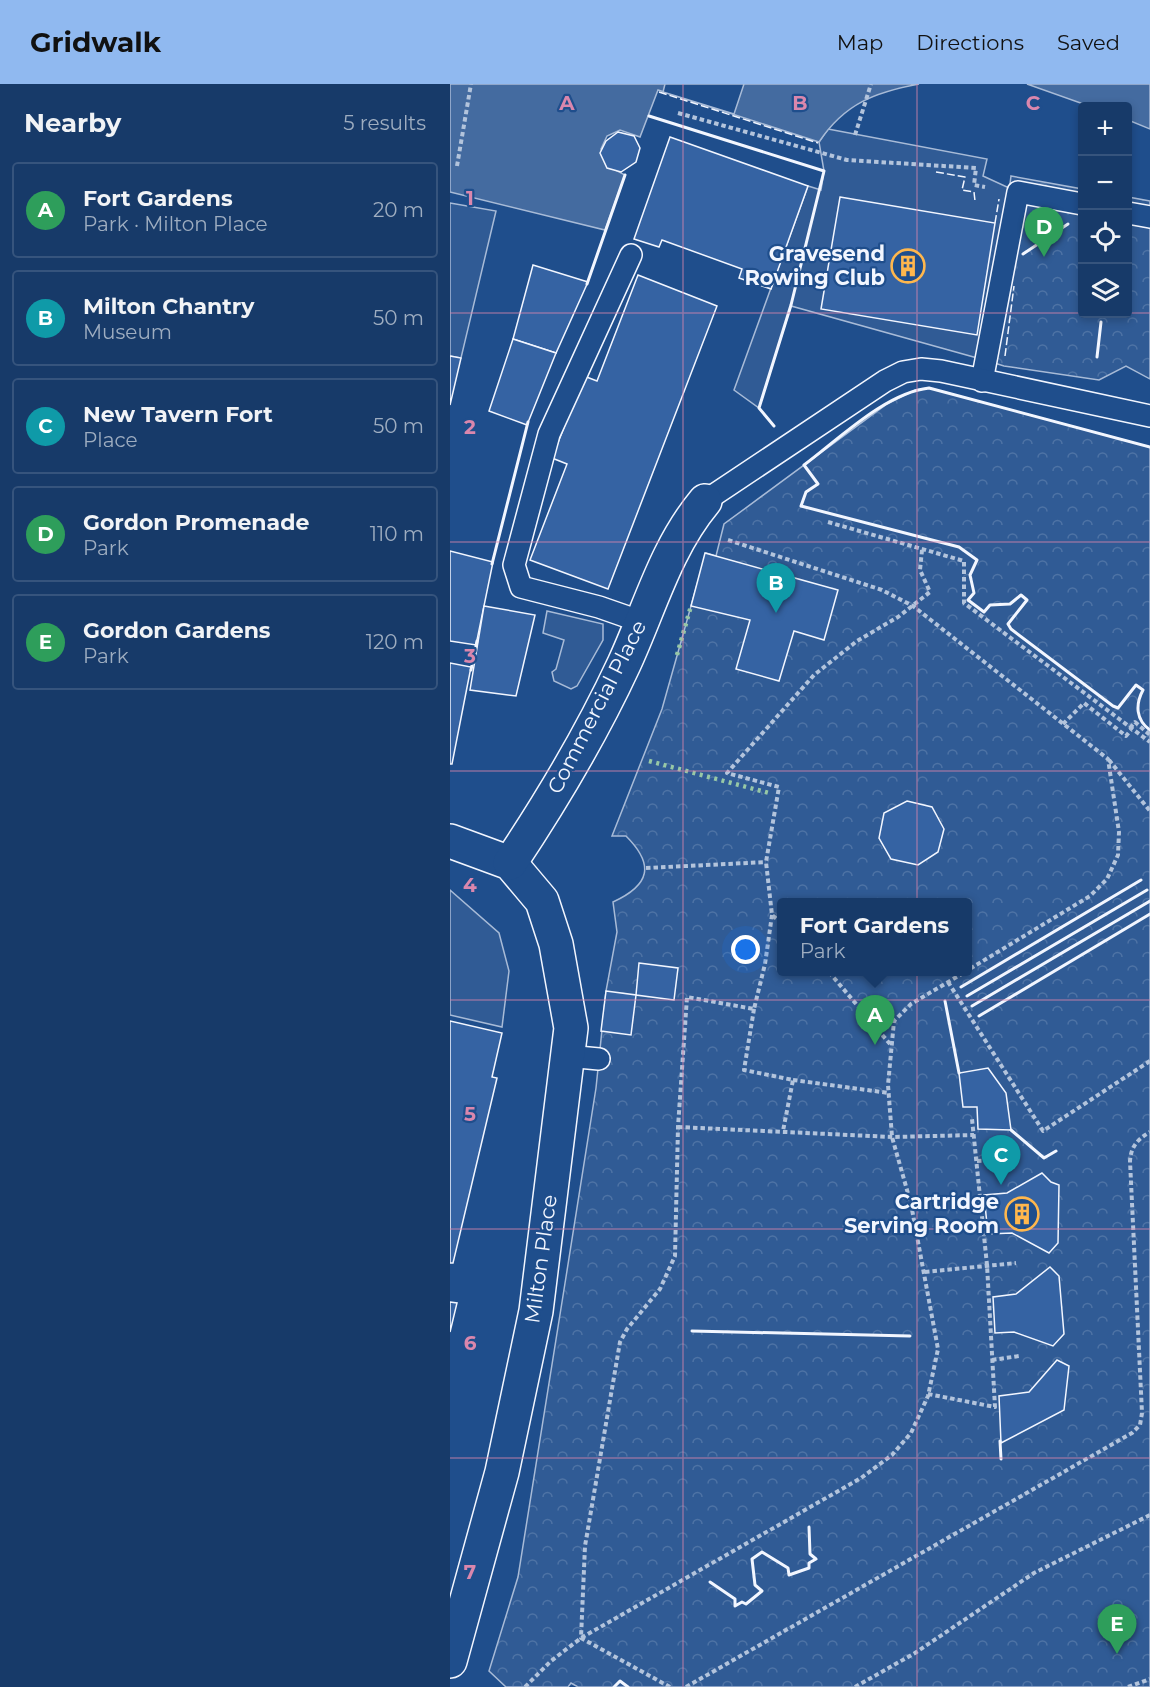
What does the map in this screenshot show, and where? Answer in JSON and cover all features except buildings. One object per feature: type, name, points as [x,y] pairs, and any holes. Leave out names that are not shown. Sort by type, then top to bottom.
[{"type":"street","name":"Commercial Place","points":[[510,863],[584,739],[619,674],[659,577],[685,525],[706,502]]},
{"type":"street","points":[[450,841],[510,863]]},
{"type":"street","name":"Milton Place","points":[[450,1662],[502,1472],[536,1311],[583,1058],[571,1028],[556,944],[542,901],[510,863]]},
{"type":"lane","points":[[982,381],[1018,192],[1078,203]]},
{"type":"lane","points":[[1132,214],[1150,217]]},
{"type":"lane","points":[[631,255],[549,434],[514,565],[521,587],[599,607],[642,622]]},
{"type":"lane","name":"Commercial Place","points":[[706,502],[852,401],[903,372],[921,369],[940,371],[1150,416]]},
{"type":"path","points":[[457,166],[471,84]]},
{"type":"path","points":[[855,135],[871,84]]},
{"type":"path","points":[[678,112],[847,160],[976,168],[974,185],[1018,192]]},
{"type":"path","points":[[828,522],[964,561],[964,603],[1150,742]]},
{"type":"path","points":[[721,537],[882,590],[913,606],[1108,759],[1150,811]]},
{"type":"path","points":[[889,1093],[793,1080],[744,1070],[754,1009],[765,964],[772,915],[766,862],[779,787],[727,772],[814,675],[856,641],[898,617],[930,592],[920,570],[922,550]]},
{"type":"path","points":[[1063,724],[1084,703],[1126,736],[1134,722],[1150,735]]},
{"type":"path","points":[[972,967],[1090,896],[1107,879],[1118,855],[1119,832],[1108,759]]},
{"type":"path","points":[[646,868],[766,862]]},
{"type":"path","points":[[772,915],[777,918]]},
{"type":"path","points":[[832,976],[890,1044]]},
{"type":"path","points":[[525,1687],[551,1661],[581,1638],[861,1478],[892,1455],[911,1433],[928,1394],[938,1349],[911,1204],[892,1137],[889,1093],[890,1044],[894,1021],[911,1004],[957,976]]},
{"type":"path","points":[[948,981],[1043,1131],[1150,1061]]},
{"type":"path","points":[[581,1638],[585,1546],[620,1342],[627,1329],[660,1289],[675,1256],[678,1127],[687,997],[754,1009]]},
{"type":"path","points":[[783,1131],[793,1080]]},
{"type":"path","points":[[928,1394],[995,1407],[987,1265],[972,1119]]},
{"type":"path","points":[[678,1127],[892,1137],[974,1135]]},
{"type":"path","points":[[686,1687],[1132,1432],[1140,1425],[1142,1413],[1130,1161],[1131,1150],[1150,1132]]},
{"type":"path","points":[[976,1161],[999,1160]]},
{"type":"path","points":[[925,1272],[1016,1263]]},
{"type":"path","points":[[992,1360],[1019,1356]]},
{"type":"path","points":[[855,1687],[915,1653],[1034,1573],[1150,1515]]},
{"type":"path","points":[[581,1638],[670,1687]]},
{"type":"path","points":[[1128,1687],[1150,1679]]},
{"type":"shaded area","points":[[450,84],[919,84],[889,91],[863,101],[840,118],[819,142],[658,90],[640,137],[620,130],[607,136],[601,149],[608,166],[625,175],[605,230],[450,192]]},
{"type":"shaded area","points":[[1027,84],[1150,84],[1150,129],[1132,122],[1132,102],[1078,102]]},
{"type":"shaded area","points":[[828,129],[987,159],[983,176],[1018,192],[988,361],[791,306],[759,408],[734,390],[808,186],[821,190],[824,171],[819,142]]},
{"type":"shaded area","points":[[450,203],[496,211],[461,358],[450,356]]},
{"type":"shaded area","points":[[547,611],[603,624],[603,640],[577,686],[571,689],[554,681],[552,672],[556,669],[564,640],[543,633]]},
{"type":"shaded area","points":[[450,890],[499,933],[509,971],[502,1027],[450,1015]]},
{"type":"green space","points":[[1011,176],[1078,188],[1078,318],[1132,318],[1132,198],[1150,201],[1150,379],[1126,366],[1099,380],[1004,366],[988,361]]},
{"type":"green space","points":[[929,388],[1150,447],[1150,1687],[578,1687],[571,1683],[568,1687],[506,1687],[489,1671],[518,1577],[596,1088],[606,991],[617,932],[613,902],[635,889],[644,874],[644,865],[635,846],[626,836],[612,836],[662,709],[706,553],[716,556],[724,524],[887,404],[915,390]]},
{"type":"pier","points":[[665,84],[744,84],[734,114],[663,92]]},
{"type":"hedge","points":[[677,655],[691,606]]},
{"type":"hedge","points":[[649,761],[769,793]]},
{"type":"fence","points":[[659,92],[818,143]]},
{"type":"fence","points":[[936,172],[965,177],[962,190],[974,192],[975,201]]},
{"type":"fence","points":[[995,223],[999,199]]},
{"type":"fence","points":[[1005,356],[1014,286]]},
{"type":"wall","points":[[649,116],[824,171],[791,305],[759,408],[774,426]]},
{"type":"wall","points":[[587,284],[625,175]]},
{"type":"wall","points":[[1023,254],[1068,224]]},
{"type":"wall","points":[[1097,357],[1101,322]]},
{"type":"wall","points":[[1150,447],[929,388],[896,398],[879,408],[804,465],[818,484],[806,492],[801,506],[959,547],[977,560],[970,575],[974,593],[968,600],[984,612],[990,605],[1010,604],[1021,595],[1027,600],[1008,624],[1011,629],[1113,706],[1118,708],[1136,685],[1143,690],[1138,712],[1142,722],[1150,730]]},
{"type":"wall","points":[[492,564],[528,422]]},
{"type":"wall","points":[[471,670],[477,641]]},
{"type":"wall","points":[[961,987],[1141,880]]},
{"type":"wall","points":[[967,996],[1147,890]]},
{"type":"wall","points":[[972,1006],[1150,901]]},
{"type":"wall","points":[[979,1016],[1150,914]]},
{"type":"wall","points":[[945,1001],[959,1073]]},
{"type":"wall","points":[[1011,1130],[1044,1158],[1056,1151]]},
{"type":"wall","points":[[692,1331],[910,1336]]},
{"type":"wall","points":[[1000,1441],[1001,1459]]},
{"type":"wall","points":[[710,1582],[735,1599],[735,1606],[742,1602],[746,1604],[762,1591],[755,1585],[752,1559],[762,1552],[788,1568],[789,1575],[809,1568],[809,1563],[816,1559],[810,1554],[809,1527]]},
{"type":"wall","points":[[614,1687],[620,1681],[628,1687]]},
{"type":"place","name":"Gordon Promenade","points":[[1044,257]]},
{"type":"place","name":"Gravesend Rowing Club","points":[[908,266]]},
{"type":"place","name":"Milton Chantry","points":[[776,613]]},
{"type":"place","name":"Fort Gardens","points":[[875,1045]]},
{"type":"place","name":"New Tavern Fort","points":[[1001,1185]]},
{"type":"place","name":"Cartridge Serving Room","points":[[1022,1214]]},
{"type":"place","name":"Gordon Gardens","points":[[1117,1654]]}]
